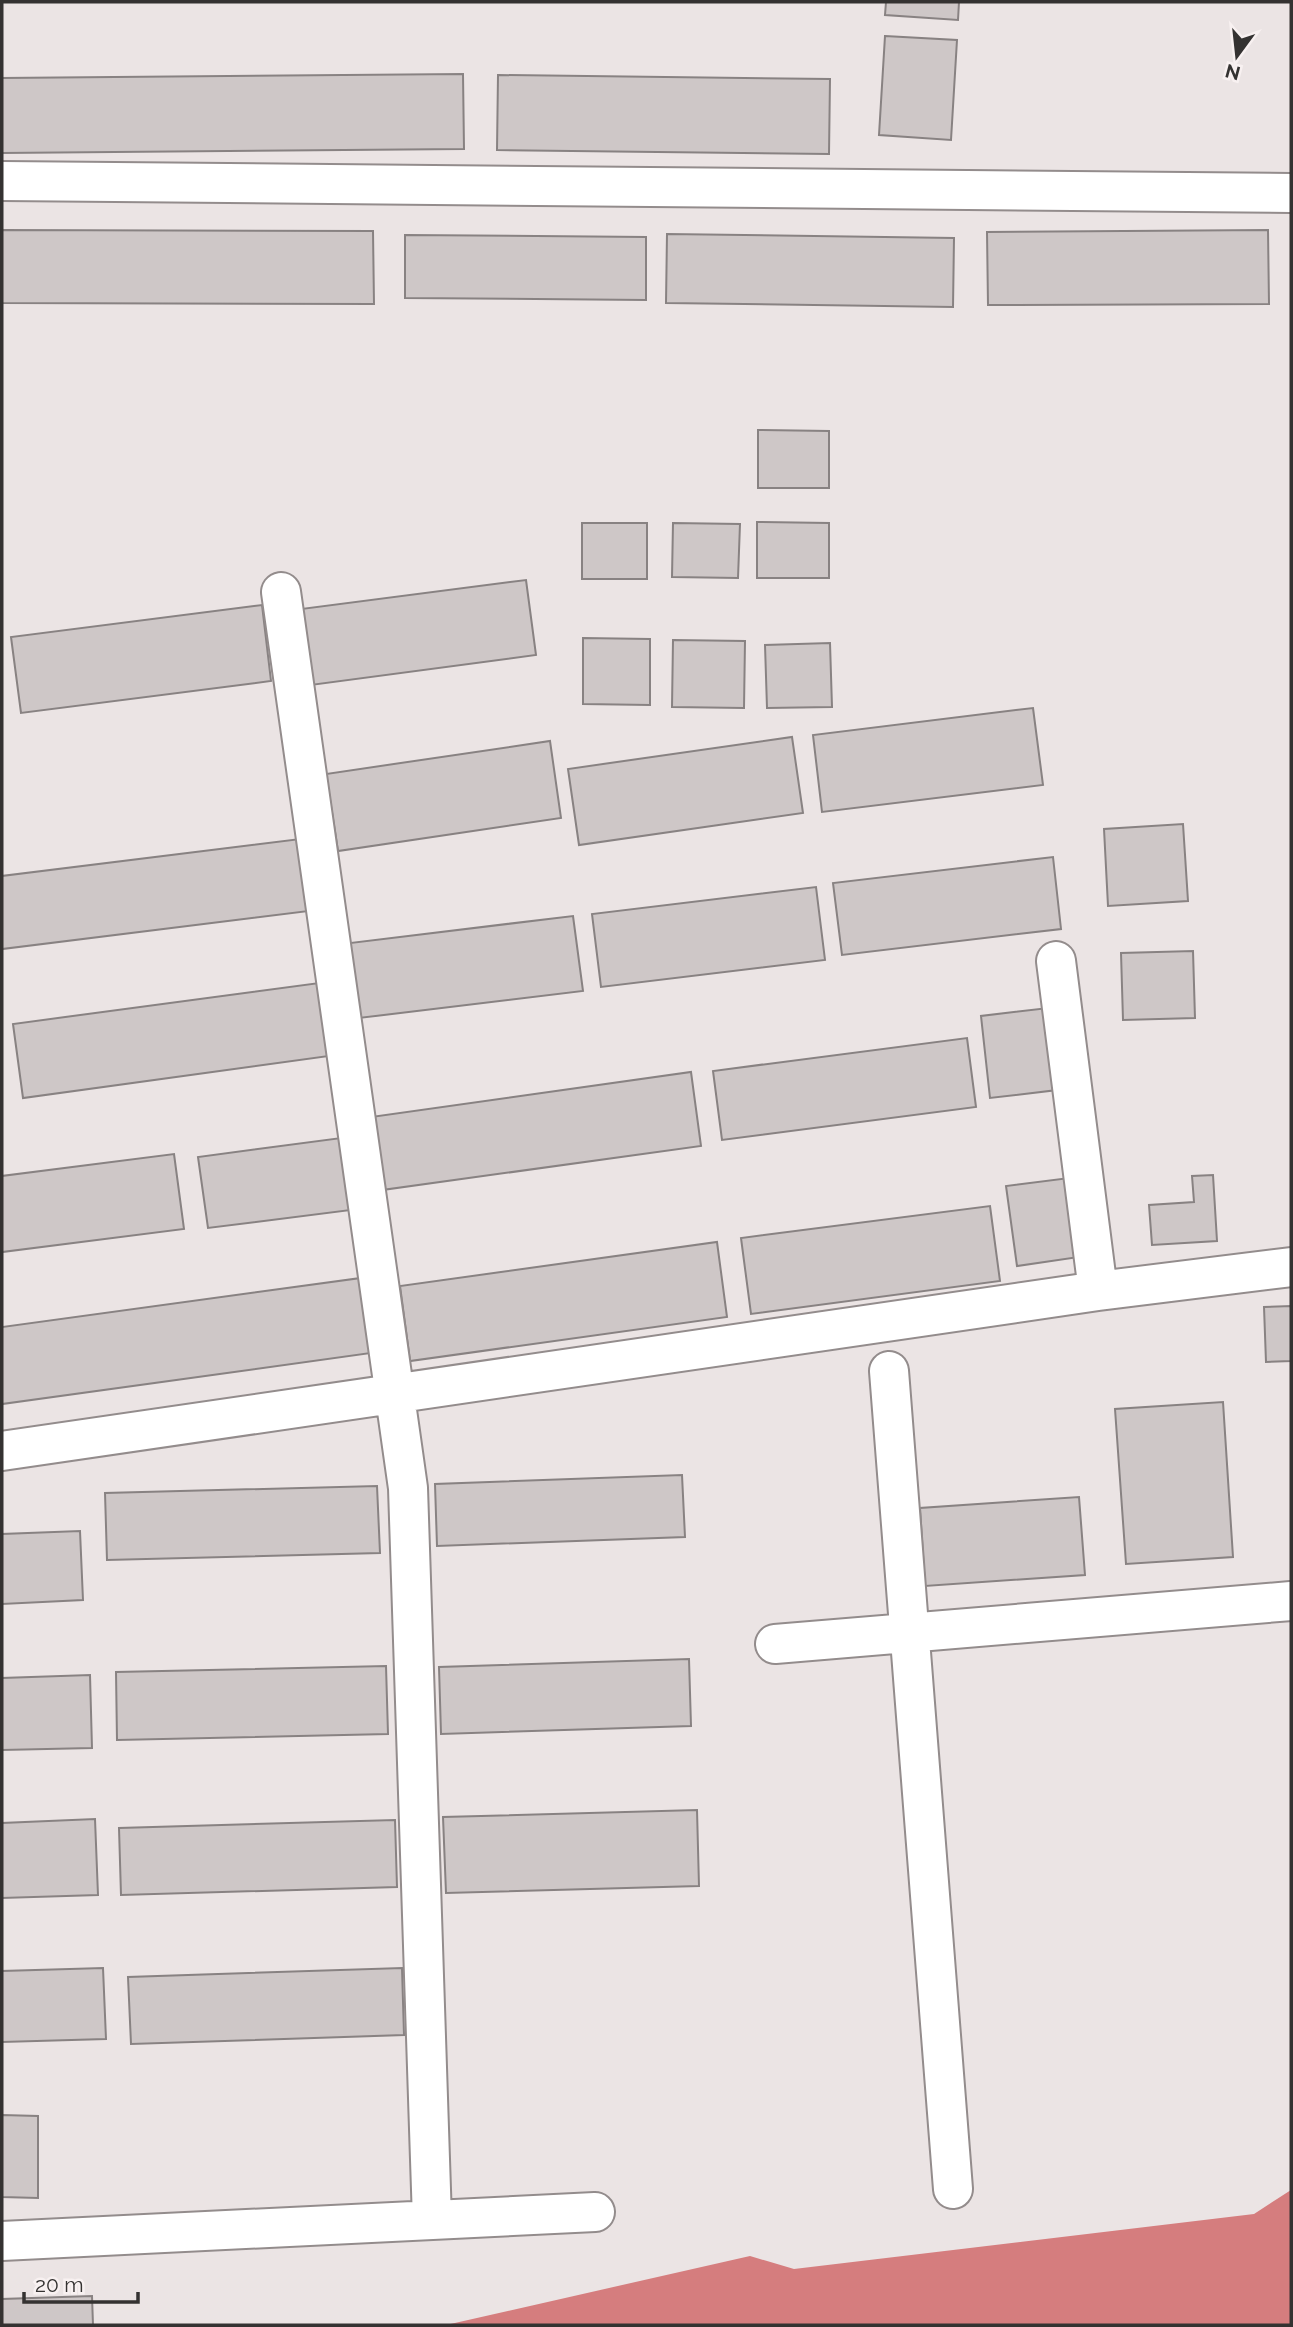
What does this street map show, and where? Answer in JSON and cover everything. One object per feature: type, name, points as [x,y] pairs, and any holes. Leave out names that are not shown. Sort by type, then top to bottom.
[{"type":"street","points":[[2,181],[1291,192]]},
{"type":"street","points":[[281,592],[408,1488],[432,2220]]},
{"type":"street","points":[[1056,961],[1098,1291]]},
{"type":"street","points":[[2,1451],[1098,1291],[1291,1267]]},
{"type":"street","points":[[888,1371],[953,2189]]},
{"type":"street","points":[[775,1644],[1291,1601]]},
{"type":"street","points":[[2,2241],[595,2212]]},
{"type":"shaded area","points":[[1291,2190],[1291,2325],[446,2325],[750,2256],[794,2269],[1254,2214]]},
{"type":"building","points":[[886,2],[959,2],[958,20],[885,15]]},
{"type":"building","points":[[885,36],[957,40],[951,140],[879,135]]},
{"type":"building","points":[[463,74],[464,149],[2,153],[2,78]]},
{"type":"building","points":[[498,75],[830,79],[829,154],[497,150]]},
{"type":"building","points":[[2,230],[373,231],[374,304],[2,303]]},
{"type":"building","points":[[1268,230],[1269,304],[988,305],[987,232]]},
{"type":"building","points":[[667,234],[954,238],[953,307],[666,303]]},
{"type":"building","points":[[405,235],[646,237],[646,300],[405,298]]},
{"type":"building","points":[[758,430],[829,431],[829,488],[758,488]]},
{"type":"building","points":[[757,522],[829,523],[829,578],[757,578]]},
{"type":"building","points":[[582,523],[647,523],[647,579],[582,579]]},
{"type":"building","points":[[673,523],[740,524],[738,578],[672,577]]},
{"type":"building","points":[[526,580],[536,655],[311,685],[301,609]]},
{"type":"building","points":[[262,605],[271,681],[21,713],[11,637]]},
{"type":"building","points":[[583,638],[650,639],[650,705],[583,704]]},
{"type":"building","points":[[673,640],[745,641],[744,708],[672,707]]},
{"type":"building","points":[[830,643],[832,707],[767,708],[765,645]]},
{"type":"building","points":[[1033,708],[1043,785],[822,812],[813,735]]},
{"type":"building","points":[[792,737],[803,813],[579,845],[568,769]]},
{"type":"building","points":[[550,741],[561,818],[338,851],[326,774]]},
{"type":"building","points":[[1183,824],[1188,901],[1108,906],[1104,829]]},
{"type":"building","points":[[300,839],[309,911],[2,949],[2,876]]},
{"type":"building","points":[[1053,857],[1061,929],[842,955],[833,883]]},
{"type":"building","points":[[816,887],[825,960],[601,987],[592,914]]},
{"type":"building","points":[[573,916],[583,991],[359,1018],[350,943]]},
{"type":"building","points":[[1193,951],[1195,1018],[1123,1020],[1121,953]]},
{"type":"building","points":[[319,983],[329,1056],[23,1098],[13,1024]]},
{"type":"building","points":[[1048,1008],[1057,1090],[990,1098],[981,1016]]},
{"type":"building","points":[[967,1038],[976,1107],[722,1140],[713,1071]]},
{"type":"building","points":[[691,1072],[701,1146],[382,1190],[371,1117]]},
{"type":"building","points":[[341,1138],[351,1210],[208,1228],[198,1157]]},
{"type":"building","points":[[174,1154],[184,1229],[2,1252],[2,1176]]},
{"type":"building","points":[[1213,1175],[1217,1241],[1152,1245],[1149,1205],[1194,1202],[1192,1176]]},
{"type":"building","points":[[1069,1178],[1079,1257],[1017,1266],[1006,1186]]},
{"type":"building","points":[[990,1206],[1000,1281],[751,1314],[741,1238]]},
{"type":"building","points":[[717,1242],[727,1317],[410,1361],[400,1286]]},
{"type":"building","points":[[361,1278],[371,1353],[2,1404],[2,1327]]},
{"type":"building","points":[[1291,1306],[1291,1361],[1266,1362],[1264,1307]]},
{"type":"building","points":[[1223,1402],[1233,1557],[1126,1564],[1115,1409]]},
{"type":"building","points":[[682,1475],[685,1537],[437,1546],[435,1484]]},
{"type":"building","points":[[377,1486],[380,1553],[107,1560],[105,1493]]},
{"type":"building","points":[[1079,1497],[1085,1575],[925,1586],[920,1508]]},
{"type":"building","points":[[80,1531],[83,1600],[2,1604],[2,1534]]},
{"type":"building","points":[[689,1659],[691,1726],[441,1734],[439,1667]]},
{"type":"building","points":[[386,1666],[388,1734],[117,1740],[116,1672]]},
{"type":"building","points":[[90,1675],[92,1748],[2,1750],[2,1678]]},
{"type":"building","points":[[697,1810],[699,1886],[446,1893],[443,1817]]},
{"type":"building","points":[[95,1819],[98,1895],[2,1898],[2,1823]]},
{"type":"building","points":[[395,1820],[397,1887],[121,1895],[119,1828]]},
{"type":"building","points":[[103,1968],[106,2039],[2,2042],[2,1971]]},
{"type":"building","points":[[402,1968],[404,2035],[131,2044],[128,1977]]},
{"type":"building","points":[[2,2115],[38,2116],[38,2198],[2,2197]]},
{"type":"building","points":[[92,2296],[93,2325],[2,2325],[2,2299]]}]
